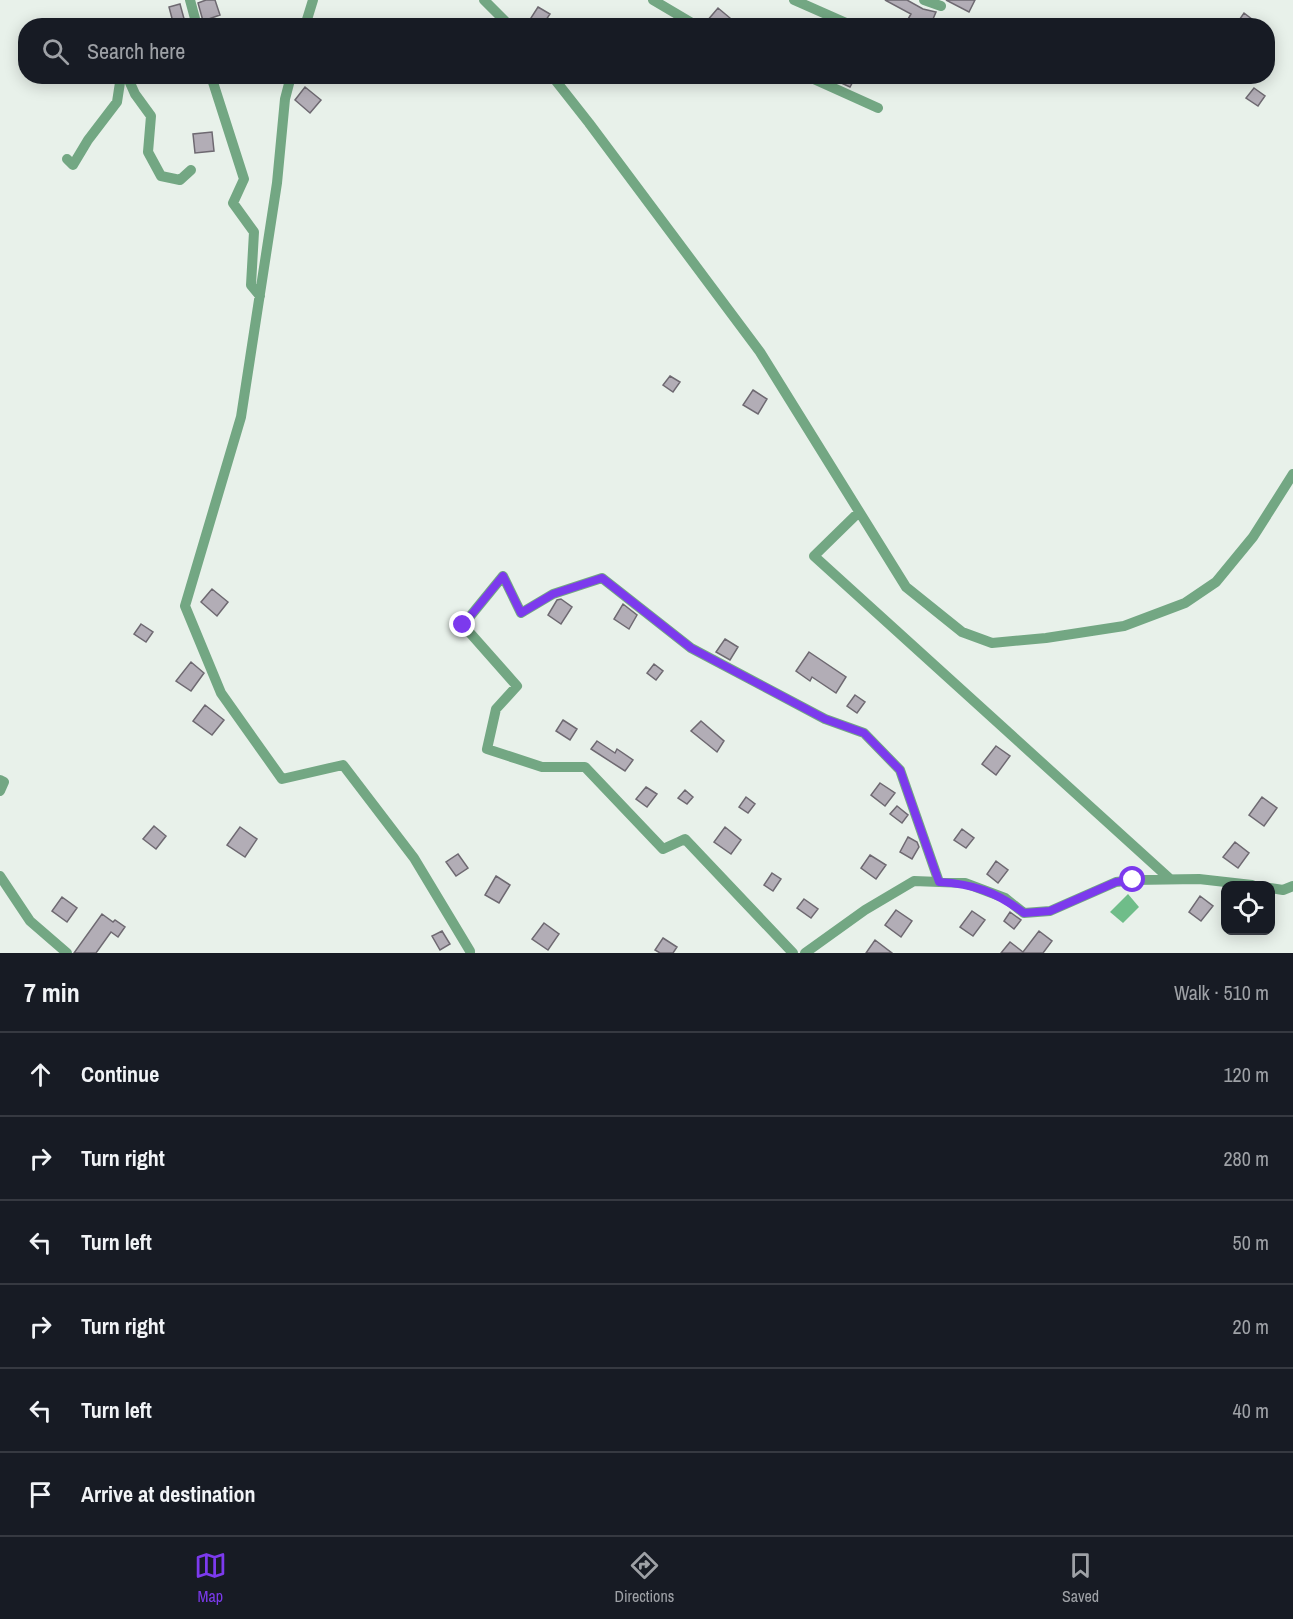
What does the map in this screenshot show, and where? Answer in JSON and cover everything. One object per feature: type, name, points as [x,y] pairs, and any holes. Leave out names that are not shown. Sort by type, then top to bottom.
[{"type":"street","points":[[190,0],[195,18]]},
{"type":"street","points":[[307,18],[313,0]]},
{"type":"street","points":[[484,0],[502,18]]},
{"type":"street","points":[[654,0],[684,18]]},
{"type":"street","points":[[794,0],[835,18]]},
{"type":"street","points":[[924,0],[941,6]]},
{"type":"street","points":[[68,159],[73,165],[88,140],[117,102],[120,84]]},
{"type":"street","points":[[131,84],[135,94],[151,117],[148,152],[161,176],[180,180],[191,170]]},
{"type":"street","points":[[214,84],[244,179],[233,203],[254,232],[251,285],[260,296]]},
{"type":"street","points":[[289,84],[285,99],[277,183],[241,417],[185,606],[220,693],[282,779],[343,765],[414,858],[470,953]]},
{"type":"street","points":[[558,84],[760,352],[906,587],[962,632],[992,644],[1125,626],[1185,603],[1216,582],[1253,537],[1293,474]]},
{"type":"street","points":[[825,84],[878,108]]},
{"type":"street","points":[[859,512],[814,556],[1170,879]]},
{"type":"street","points":[[793,953],[685,838],[663,849],[585,767],[542,767],[487,749],[496,709],[517,686],[463,625],[503,576],[521,613],[553,594],[602,578],[691,648],[825,719],[864,733],[900,770],[939,882]]},
{"type":"street","points":[[0,780],[4,783],[0,791]]},
{"type":"street","points":[[0,876],[30,921],[67,953]]},
{"type":"street","points":[[805,953],[865,910],[914,881],[965,883],[1005,898],[1024,913],[1050,911],[1116,882],[1170,879],[1221,881]]},
{"type":"street","points":[[1275,889],[1283,890],[1293,886]]},
{"type":"shaded area","points":[[1128,894],[1139,907],[1123,923],[1110,912]]},
{"type":"building","points":[[215,0],[220,15],[202,18],[198,3]]},
{"type":"building","points":[[885,0],[907,0],[923,9],[936,12],[933,18],[909,18],[911,14]]},
{"type":"building","points":[[946,0],[975,0],[969,12]]},
{"type":"building","points":[[180,4],[184,18],[172,18],[169,7]]},
{"type":"building","points":[[538,7],[550,14],[547,18],[531,18]]},
{"type":"building","points":[[718,8],[730,18],[710,18]]},
{"type":"building","points":[[1244,13],[1251,18],[1241,18]]},
{"type":"building","points":[[305,87],[321,100],[310,113],[295,100]]},
{"type":"building","points":[[1254,88],[1265,96],[1258,106],[1246,98]]},
{"type":"building","points":[[212,132],[214,151],[195,153],[193,134]]},
{"type":"building","points":[[670,376],[680,382],[673,392],[663,385]]},
{"type":"building","points":[[753,390],[767,399],[758,414],[743,405]]},
{"type":"building","points":[[212,589],[228,602],[217,616],[201,602]]},
{"type":"building","points":[[561,599],[572,607],[561,624],[548,615],[557,600]]},
{"type":"building","points":[[623,604],[637,615],[629,629],[614,619]]},
{"type":"building","points":[[141,624],[153,632],[146,642],[134,634]]},
{"type":"building","points":[[725,639],[738,647],[730,660],[716,652]]},
{"type":"building","points":[[809,652],[846,677],[836,693],[812,677],[810,681],[796,671]]},
{"type":"building","points":[[191,662],[204,673],[191,691],[176,681]]},
{"type":"building","points":[[654,664],[663,671],[656,680],[647,673]]},
{"type":"building","points":[[855,695],[865,702],[857,713],[847,706]]},
{"type":"building","points":[[205,705],[224,720],[212,735],[193,721]]},
{"type":"building","points":[[563,720],[577,729],[570,740],[556,731]]},
{"type":"building","points":[[701,721],[724,741],[717,752],[691,731]]},
{"type":"building","points":[[597,741],[615,753],[617,749],[633,760],[625,771],[591,749]]},
{"type":"building","points":[[996,746],[1010,756],[996,775],[982,764]]},
{"type":"building","points":[[880,783],[895,793],[885,806],[871,795]]},
{"type":"building","points":[[646,787],[657,794],[647,807],[636,799]]},
{"type":"building","points":[[685,790],[693,797],[687,804],[678,798]]},
{"type":"building","points":[[746,797],[755,804],[748,813],[739,807]]},
{"type":"building","points":[[1262,797],[1277,808],[1264,826],[1249,815]]},
{"type":"building","points":[[897,806],[908,815],[902,823],[890,814]]},
{"type":"building","points":[[154,826],[166,836],[156,849],[143,839]]},
{"type":"building","points":[[240,827],[257,839],[245,857],[227,845]]},
{"type":"building","points":[[725,827],[741,840],[731,854],[714,842]]},
{"type":"building","points":[[962,829],[974,838],[966,848],[954,840]]},
{"type":"building","points":[[908,837],[917,842],[919,847],[912,859],[900,852]]},
{"type":"building","points":[[1235,842],[1249,853],[1238,868],[1223,857]]},
{"type":"building","points":[[458,854],[468,868],[456,876],[446,862]]},
{"type":"building","points":[[870,855],[886,865],[876,879],[861,868]]},
{"type":"building","points":[[996,861],[1008,870],[998,883],[987,874]]},
{"type":"building","points":[[772,873],[781,879],[773,891],[764,885]]},
{"type":"building","points":[[496,876],[510,885],[499,903],[485,895]]},
{"type":"building","points":[[1200,896],[1213,906],[1201,921],[1189,912]]},
{"type":"building","points":[[62,897],[77,908],[67,922],[52,911]]},
{"type":"building","points":[[804,899],[818,909],[811,918],[797,908]]},
{"type":"building","points":[[896,910],[912,921],[901,937],[885,925]]},
{"type":"building","points":[[972,911],[985,920],[973,936],[960,927]]},
{"type":"building","points":[[1010,912],[1021,920],[1014,929],[1004,921]]},
{"type":"building","points":[[102,914],[125,927],[118,937],[111,932],[96,953],[74,953]]},
{"type":"building","points":[[544,923],[559,934],[548,950],[532,939]]},
{"type":"building","points":[[442,931],[450,944],[440,950],[432,936]]},
{"type":"building","points":[[1039,931],[1052,941],[1043,953],[1001,953],[1010,942],[1023,952]]},
{"type":"building","points":[[663,938],[677,947],[673,953],[660,953],[655,950]]},
{"type":"building","points":[[875,940],[892,953],[866,953]]},
{"type":"route","points":[[463,625],[503,576],[521,613],[553,594],[602,578],[691,648],[825,719],[864,733],[900,770],[939,882],[965,883],[1005,898],[1024,913],[1050,911],[1116,882],[1133,880]]}]
